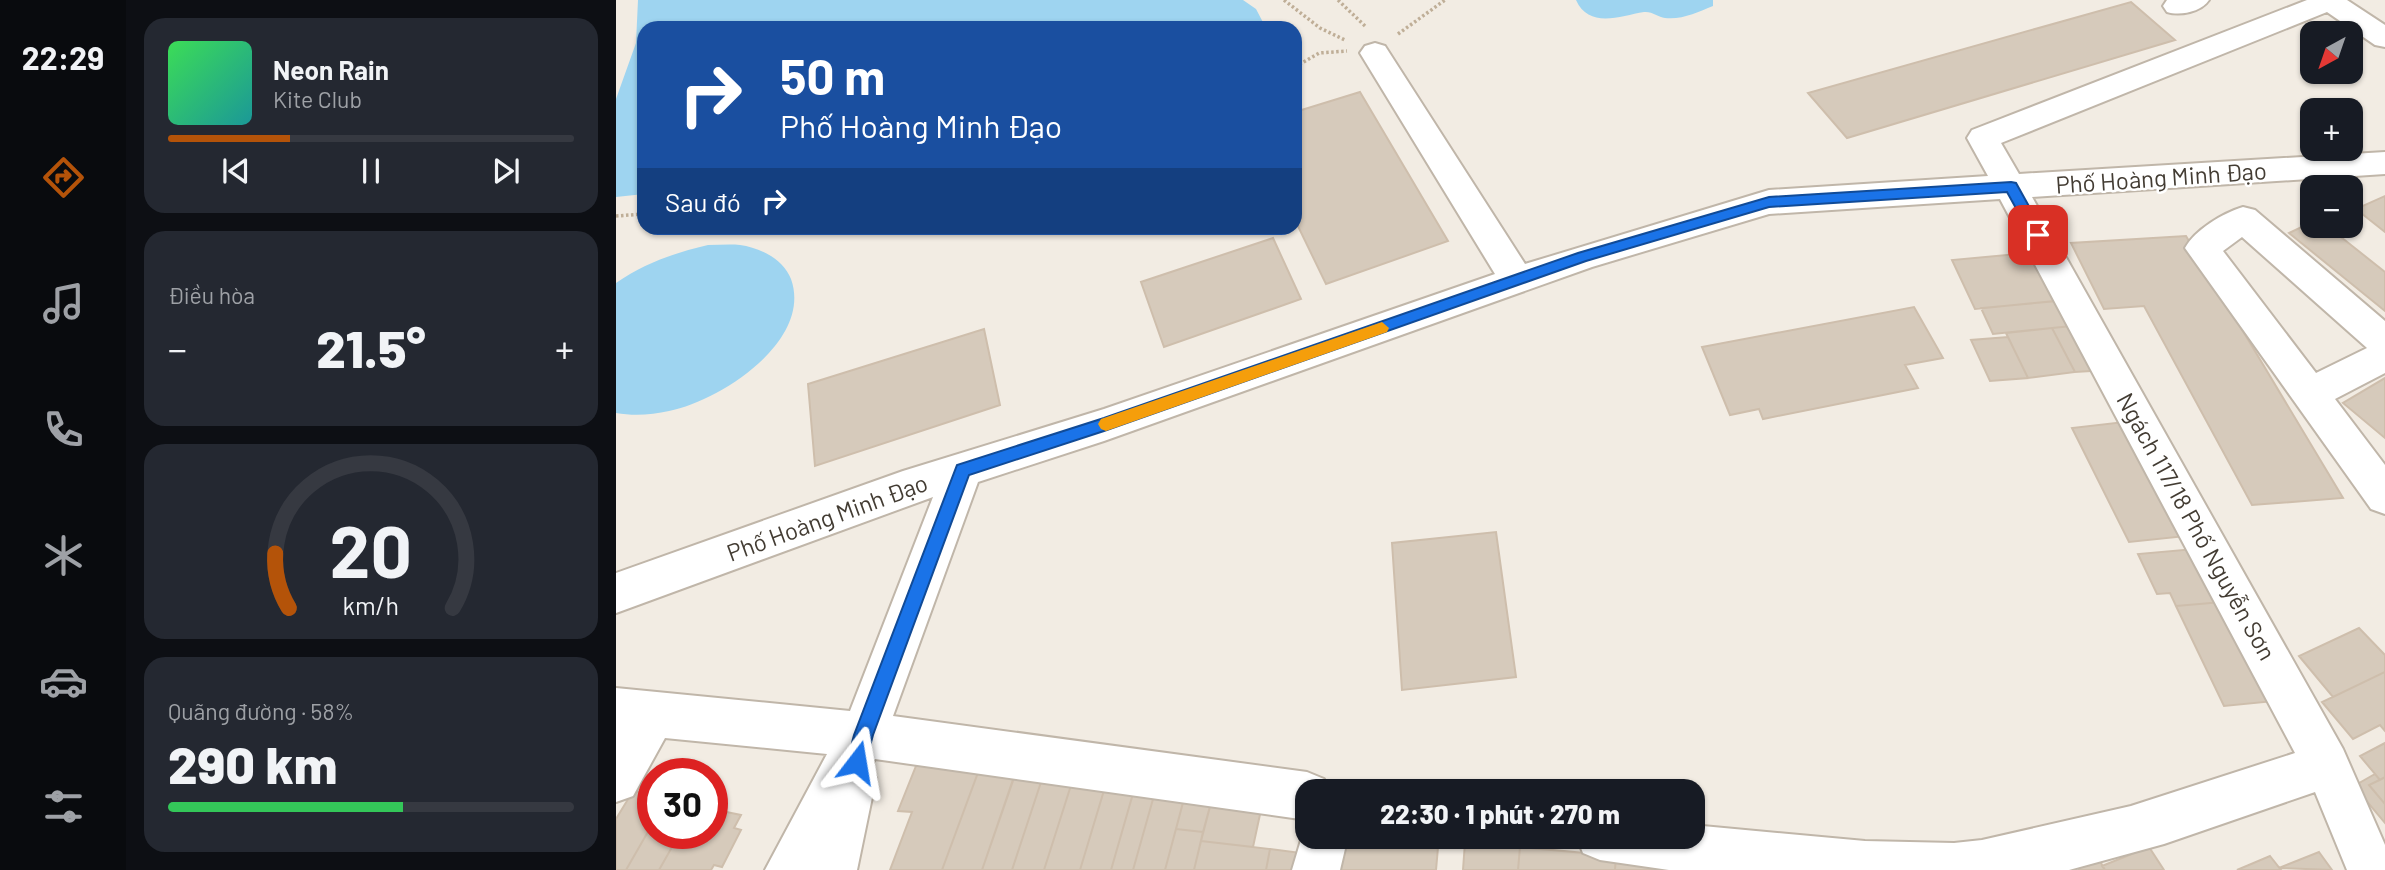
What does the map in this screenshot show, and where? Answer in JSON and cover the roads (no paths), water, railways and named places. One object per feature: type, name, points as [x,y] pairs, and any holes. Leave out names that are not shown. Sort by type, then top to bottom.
[{"type":"street","points":[[2329,1],[2385,38]]},
{"type":"street","name":"Ngách 117/18 Phố Nguyễn Sơn","points":[[2329,1],[1983,138],[2328,765],[2371,870]]},
{"type":"street","points":[[1375,53],[1517,280]]},
{"type":"street","name":"Phố Hoàng Minh Đạo","points":[[616,593],[903,489],[1104,425],[1583,257],[1769,202],[2385,163]]},
{"type":"street","points":[[2384,494],[2202,248],[2244,219],[2385,342]]},
{"type":"street","points":[[2310,394],[2385,356]]},
{"type":"street","points":[[789,870],[863,735],[963,470]]},
{"type":"street","points":[[616,779],[635,713],[863,735],[1295,794]]},
{"type":"street","points":[[833,870],[863,735]]},
{"type":"street","points":[[1679,849],[1776,865],[1956,867],[2010,860],[2178,817],[2328,765]]},
{"type":"street","points":[[1316,870],[1321,849]]},
{"type":"water","points":[[638,0],[1243,0],[1256,9],[1262,21],[637,21]]},
{"type":"water","points":[[1576,0],[1713,0],[1713,6],[1678,18],[1665,18],[1647,12],[1615,18],[1597,18],[1582,9]]},
{"type":"water","points":[[637,22],[637,195],[616,197],[616,99],[636,43]]},
{"type":"water","points":[[708,245],[748,247],[777,260],[791,279],[794,302],[788,324],[776,345],[757,365],[713,395],[663,412],[636,415],[616,413],[616,283],[660,260]]}]
